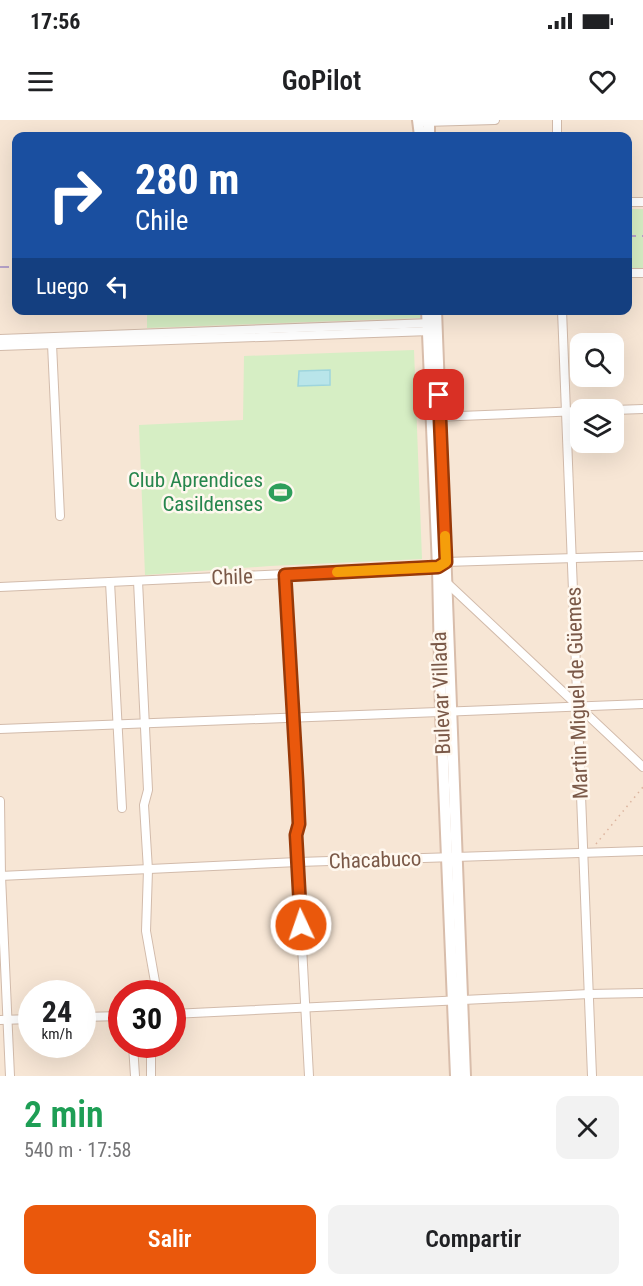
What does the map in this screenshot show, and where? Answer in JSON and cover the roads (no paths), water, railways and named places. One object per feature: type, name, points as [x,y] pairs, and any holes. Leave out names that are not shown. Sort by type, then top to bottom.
[{"type":"main road","name":"Bulevar Villada","points":[[428,315],[432,327],[436,417],[458,1000],[465,1076]]},
{"type":"main road","name":"Bulevar Villada","points":[[432,327],[435,315]]},
{"type":"main road","name":"Bulevar Villada","points":[[456,1076],[458,1000]]},
{"type":"street","points":[[424,121],[495,120]]},
{"type":"street","name":"Martin Miguel de Güemes","points":[[562,315],[578,706],[587,853],[592,1076]]},
{"type":"street","points":[[0,339],[432,327]]},
{"type":"street","points":[[0,346],[432,327]]},
{"type":"street","points":[[52,344],[60,516]]},
{"type":"street","points":[[624,410],[643,409]]},
{"type":"street","points":[[436,417],[570,412]]},
{"type":"street","name":"Chile","points":[[0,587],[285,575],[442,572],[572,558],[643,556]]},
{"type":"street","points":[[442,572],[643,767]]},
{"type":"street","points":[[285,575],[297,781],[299,824],[296,835],[309,1076]]},
{"type":"street","points":[[138,581],[147,790],[144,805],[148,870],[146,931],[155,980]]},
{"type":"street","points":[[111,582],[122,808]]},
{"type":"street","points":[[0,729],[643,704]]},
{"type":"street","points":[[0,801],[4,1020],[10,1076]]},
{"type":"street","name":"Chacabuco","points":[[1,876],[298,862],[643,851]]},
{"type":"street","points":[[186,1013],[643,993]]},
{"type":"street","points":[[134,1058],[135,1076]]},
{"type":"street","points":[[151,1058],[151,1076]]},
{"type":"water","points":[[330,370],[330,385],[298,386],[299,371]]},
{"type":"railway","points":[[632,236],[643,236]]},
{"type":"railway","points":[[0,267],[12,267]]},
{"type":"place","name":"Club Aprendices Casildenses","points":[[281,492]]}]
